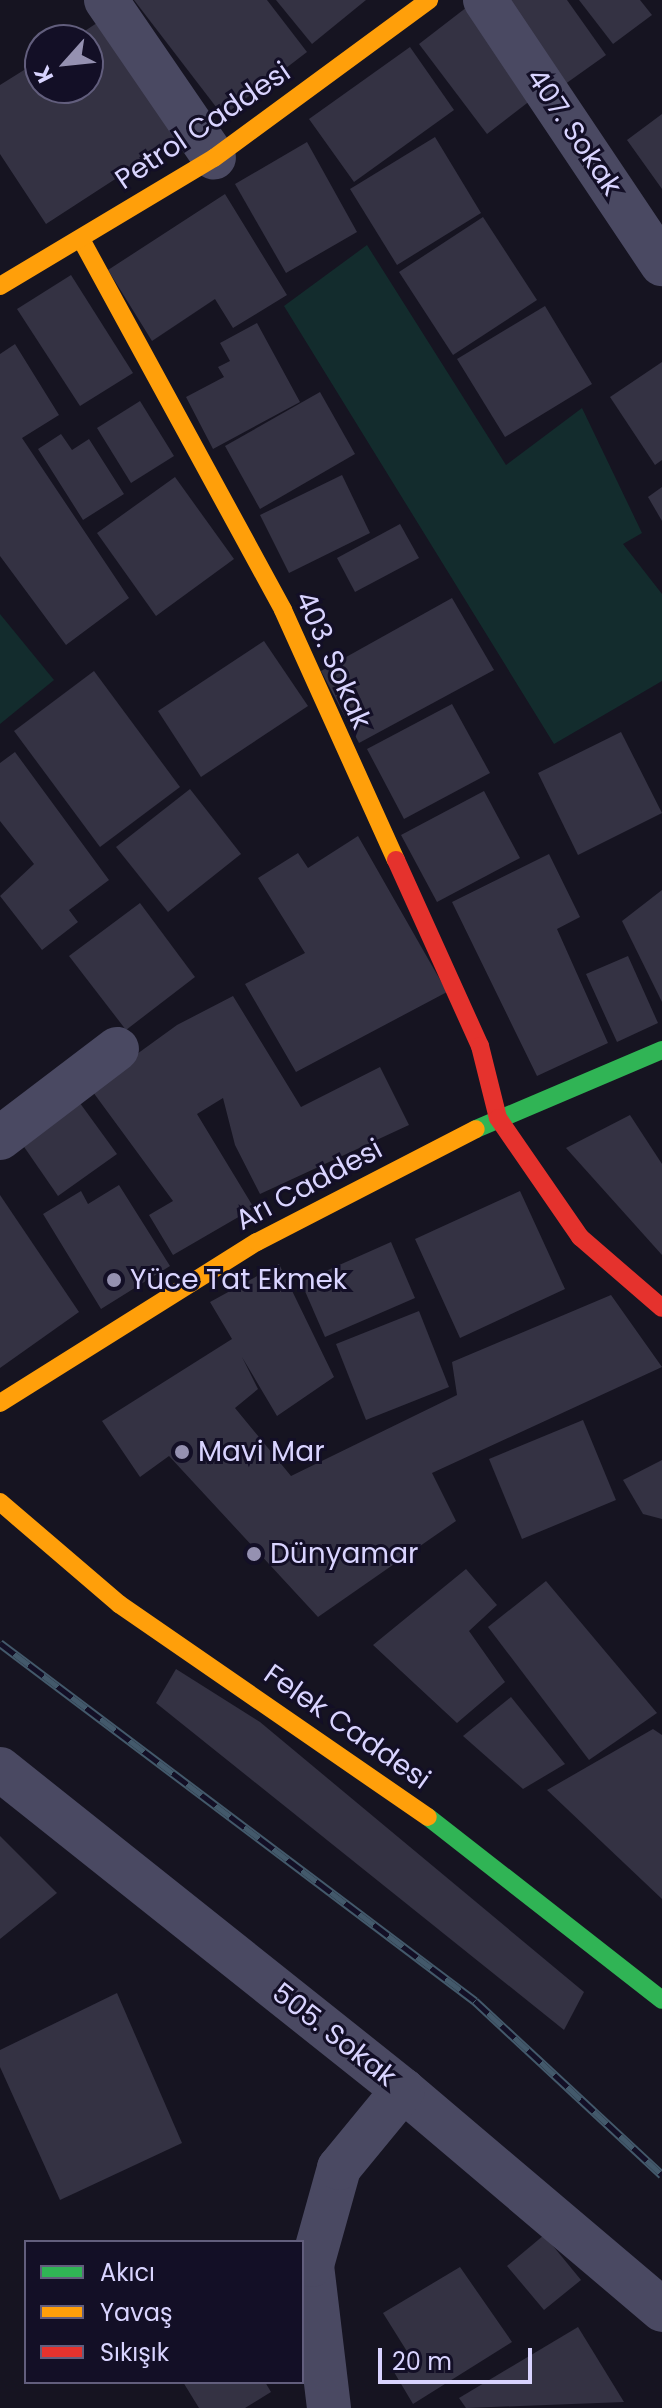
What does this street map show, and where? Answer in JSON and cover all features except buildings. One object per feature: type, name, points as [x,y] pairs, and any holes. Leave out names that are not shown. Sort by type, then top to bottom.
[{"type":"street","points":[[106,0],[214,158]]},
{"type":"street","name":"Petrol Caddesi","points":[[0,286],[82,241],[214,158],[429,0]]},
{"type":"street","name":"407. Sokak","points":[[485,0],[662,264]]},
{"type":"street","name":"403. Sokak","points":[[82,241],[283,610],[480,1046],[498,1118]]},
{"type":"street","points":[[0,1138],[117,1049]]},
{"type":"street","name":"Arı Caddesi","points":[[0,1403],[257,1242],[498,1118],[662,1050]]},
{"type":"street","points":[[498,1118],[580,1237],[662,1308]]},
{"type":"street","name":"Felek Caddesi","points":[[0,1502],[119,1604],[411,1804],[662,2000]]},
{"type":"street","name":"505. Sokak","points":[[0,1769],[403,2090],[662,2310]]},
{"type":"street","points":[[324,2393],[312,2265],[339,2168],[403,2090]]},
{"type":"green space","points":[[367,245],[506,465],[582,408],[642,533],[623,544],[662,594],[662,681],[554,744],[284,306]]},
{"type":"green space","points":[[0,614],[54,680],[0,724]]},
{"type":"railway","points":[[0,1643],[475,2001],[662,2175]]},
{"type":"traffic: fast","points":[[476,1129],[662,1050]]},
{"type":"traffic: fast","points":[[428,1817],[662,2000]]},
{"type":"traffic: slow","points":[[0,286],[214,158],[429,0]]},
{"type":"traffic: slow","points":[[82,241],[283,610],[396,860]]},
{"type":"traffic: slow","points":[[0,1403],[257,1242],[476,1129]]},
{"type":"traffic: slow","points":[[0,1502],[119,1604],[428,1817]]},
{"type":"traffic: jam","points":[[396,860],[480,1046],[498,1118],[580,1237],[662,1308]]},
{"type":"place","name":"Yüce Tat Ekmek","points":[[114,1280]]},
{"type":"place","name":"Mavi Mar","points":[[182,1452]]},
{"type":"place","name":"Dünyamar","points":[[254,1554]]}]
